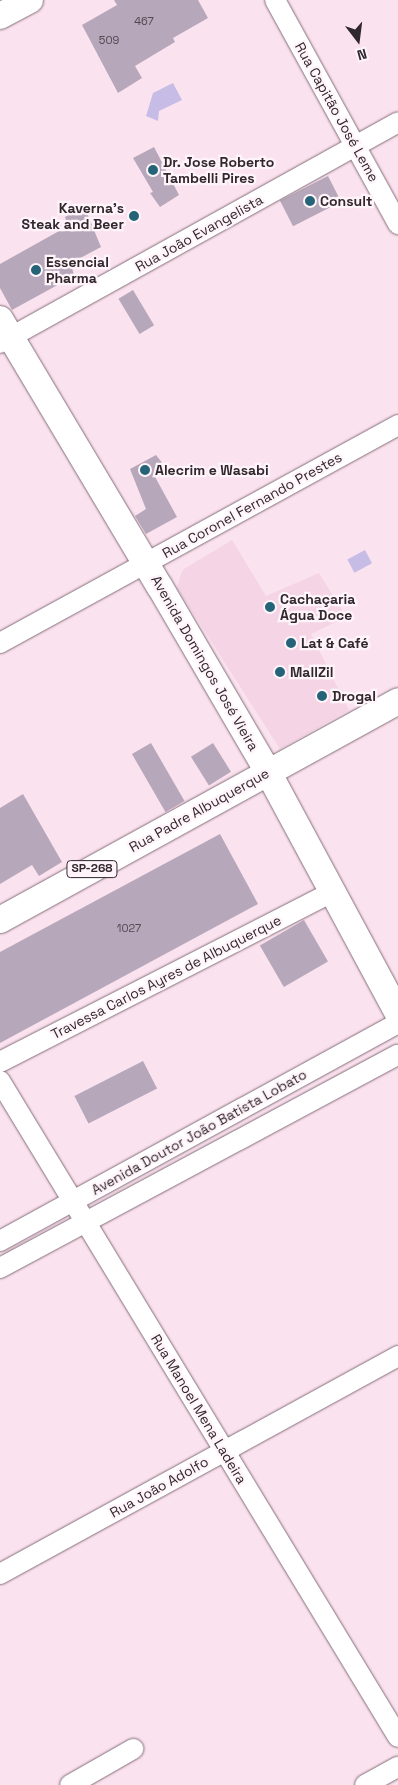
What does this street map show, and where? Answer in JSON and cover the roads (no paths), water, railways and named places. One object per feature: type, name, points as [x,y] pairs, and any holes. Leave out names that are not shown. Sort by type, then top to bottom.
[{"type":"main road","points":[[0,16],[30,0]]},
{"type":"main road","name":"Avenida Domingos José Vieira","points":[[4,333],[147,563],[268,772],[398,1013]]},
{"type":"main road","name":"Rua Padre Albuquerque","points":[[0,920],[398,701]]},
{"type":"street","name":"Rua Capitão José Leme","points":[[275,0],[398,224]]},
{"type":"street","name":"Rua João Evangelista","points":[[4,333],[398,122]]},
{"type":"street","name":"Rua Coronel Fernando Prestes","points":[[0,643],[398,425]]},
{"type":"street","name":"Travessa Carlos Ayres de Albuquerque","points":[[0,1062],[332,892]]},
{"type":"street","name":"Avenida Doutor João Batista Lobato","points":[[0,1240],[398,1023]]},
{"type":"street","name":"Avenida Doutor João Batista Lobato","points":[[0,1268],[398,1055]]},
{"type":"street","name":"Rua Manoel Mena Ladeira","points":[[0,1080],[398,1737]]},
{"type":"street","name":"Rua João Adolfo","points":[[0,1574],[398,1356]]},
{"type":"street","points":[[70,1785],[133,1749]]},
{"type":"street","points":[[365,1785],[398,1767]]},
{"type":"place","name":"Dr. Jose Roberto Tambelli Pires","points":[[153,170]]},
{"type":"place","name":"Consult","points":[[310,201]]},
{"type":"place","name":"Kaverna's Steak and Beer","points":[[134,216]]},
{"type":"place","name":"Essencial Pharma","points":[[36,270]]},
{"type":"place","name":"Alecrim e Wasabi","points":[[145,470]]},
{"type":"place","name":"Cachaçaria Água Doce","points":[[270,607]]},
{"type":"place","name":"Lat & Café","points":[[291,643]]},
{"type":"place","name":"MallZil","points":[[280,672]]},
{"type":"place","name":"Drogal","points":[[322,696]]}]
